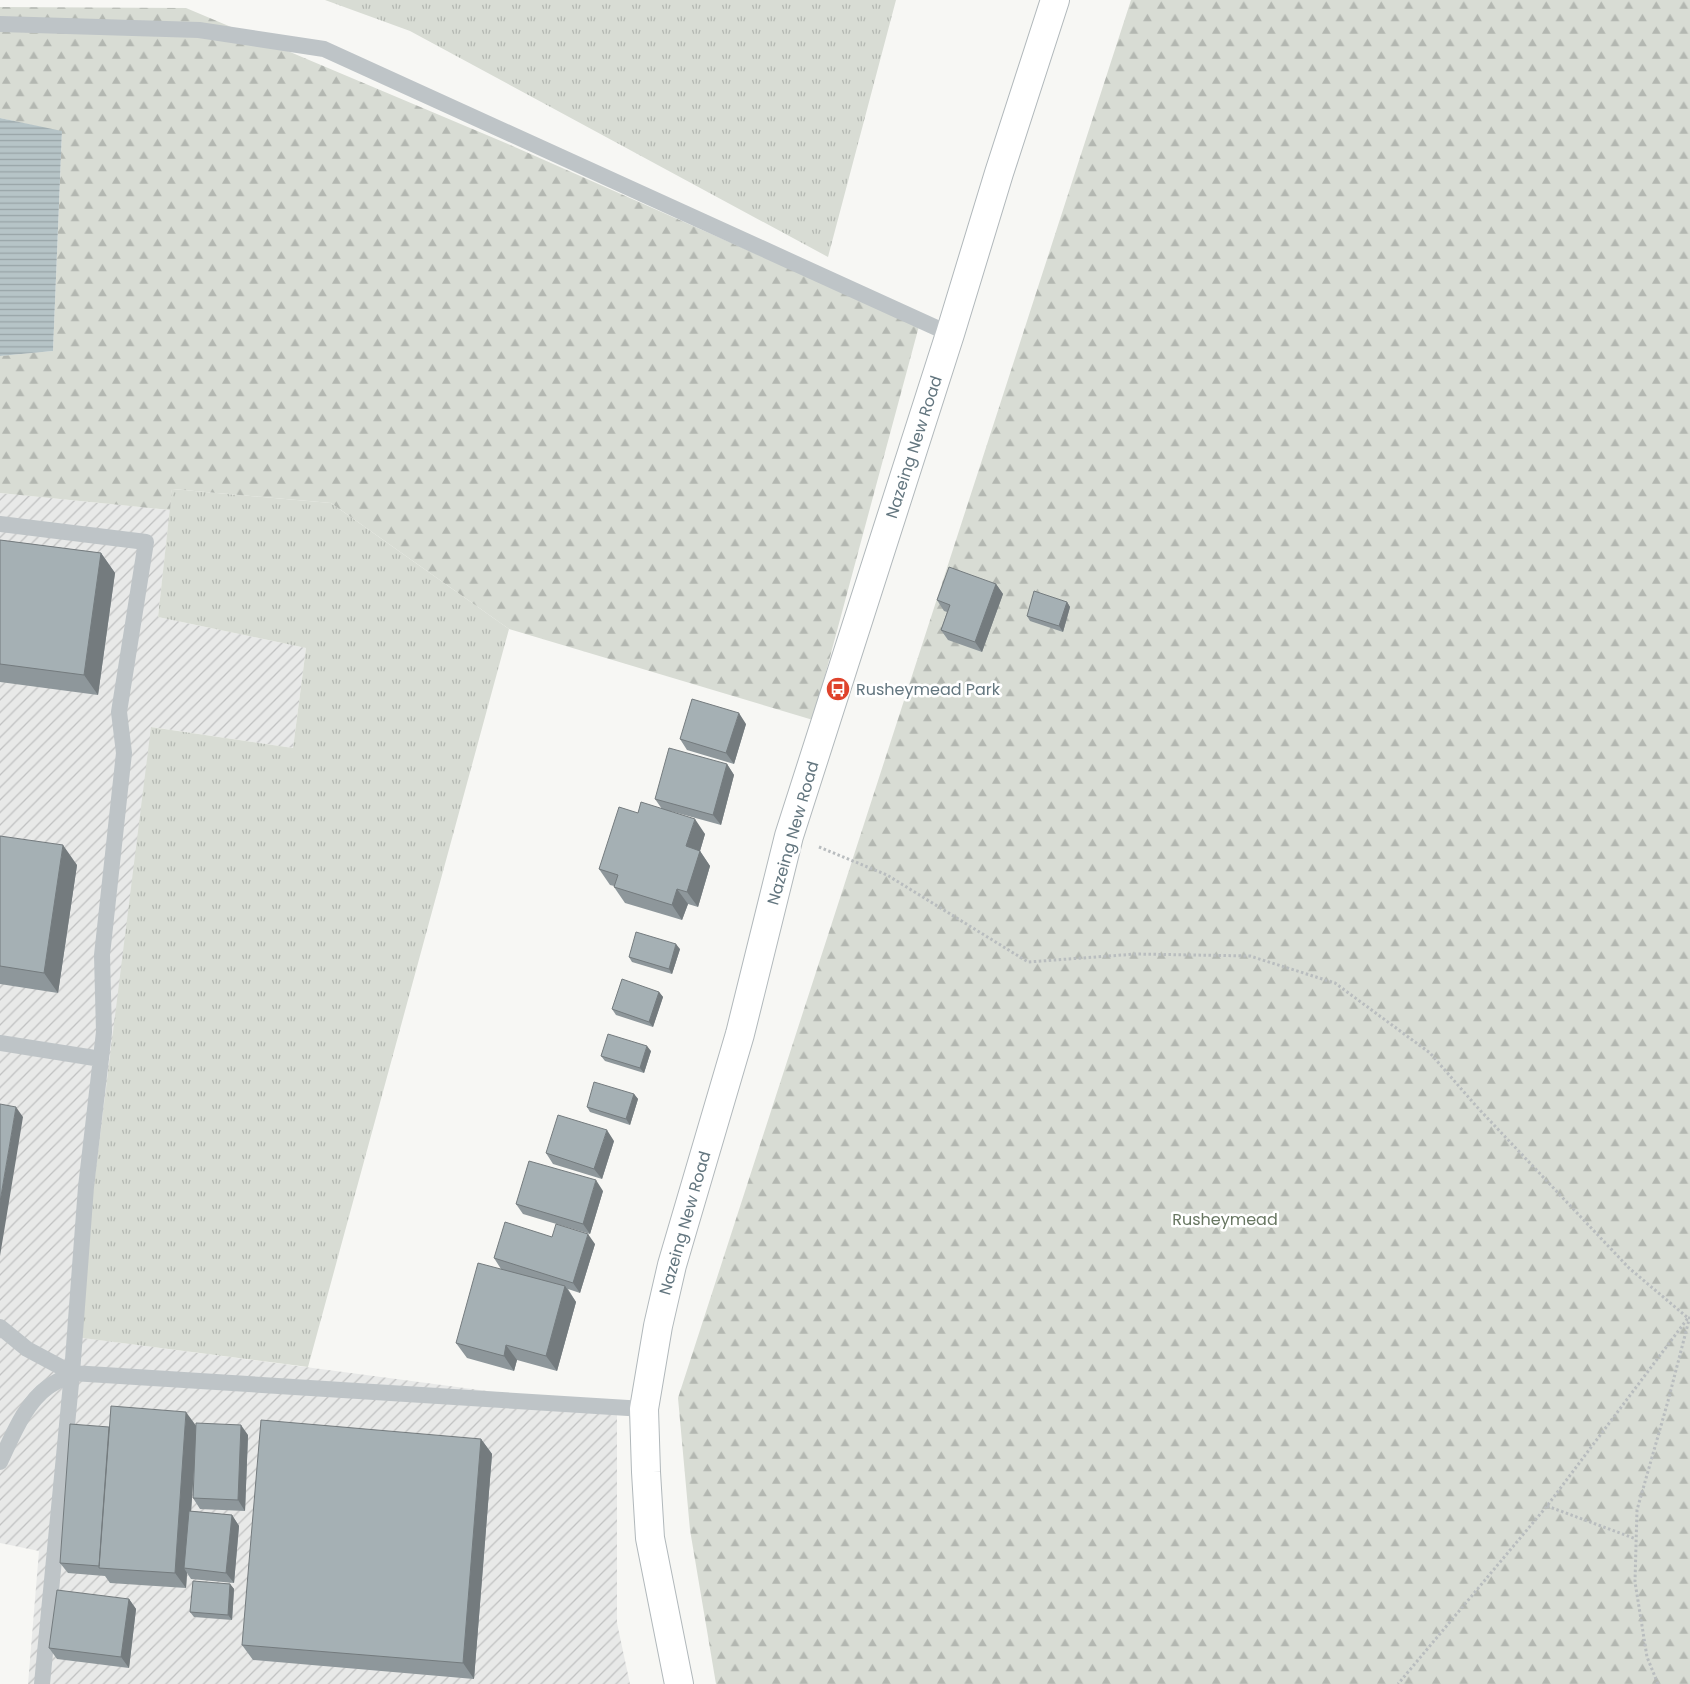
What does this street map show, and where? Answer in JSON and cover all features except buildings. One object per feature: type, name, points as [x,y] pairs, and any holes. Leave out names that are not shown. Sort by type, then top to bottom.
[{"type":"main road","name":"Nazeing New Road","points":[[679,1684],[650,1538],[646,1472],[644,1408],[658,1326],[672,1265],[740,1034],[789,836],[1055,0]]},
{"type":"lane","points":[[0,24],[199,30],[324,49],[950,334]]},
{"type":"lane","points":[[0,524],[146,542],[119,712],[124,753],[102,955],[104,1032],[86,1187],[72,1374],[42,1684]]},
{"type":"lane","points":[[0,1043],[101,1059]]},
{"type":"lane","points":[[0,1326],[27,1349],[72,1374],[644,1408]]},
{"type":"lane","points":[[0,1462],[18,1423],[36,1400],[47,1387],[72,1374]]},
{"type":"path","points":[[789,836],[888,875],[1028,962],[1136,954],[1250,956],[1335,983],[1430,1053],[1477,1108],[1629,1268],[1689,1317]]},
{"type":"path","points":[[1398,1684],[1547,1506],[1689,1317]]},
{"type":"path","points":[[1658,1684],[1647,1657],[1635,1582],[1637,1510],[1668,1401],[1689,1317]]},
{"type":"path","points":[[1547,1506],[1636,1539]]},
{"type":"shaded area","points":[[0,118],[62,131],[53,351],[0,356]]},
{"type":"shaded area","points":[[0,493],[170,510],[158,617],[306,648],[293,748],[152,727],[76,1337],[617,1408],[617,1623],[630,1684],[28,1684],[39,1551],[0,1543]]},
{"type":"green space","points":[[325,0],[896,0],[828,257],[410,31]]},
{"type":"green space","name":"Rusheymead","points":[[1131,0],[1690,0],[1690,1684],[716,1684],[690,1530],[678,1398]]},
{"type":"green space","points":[[0,7],[186,8],[508,144],[919,326],[813,720],[509,629],[331,503],[172,489],[170,510],[0,493],[0,356],[53,351],[62,132],[0,118]]},
{"type":"green space","points":[[172,489],[331,503],[509,629],[308,1367],[75,1337],[151,727],[293,748],[306,648],[158,617]]},
{"type":"place","name":"Rusheymead Park","points":[[838,689]]}]
